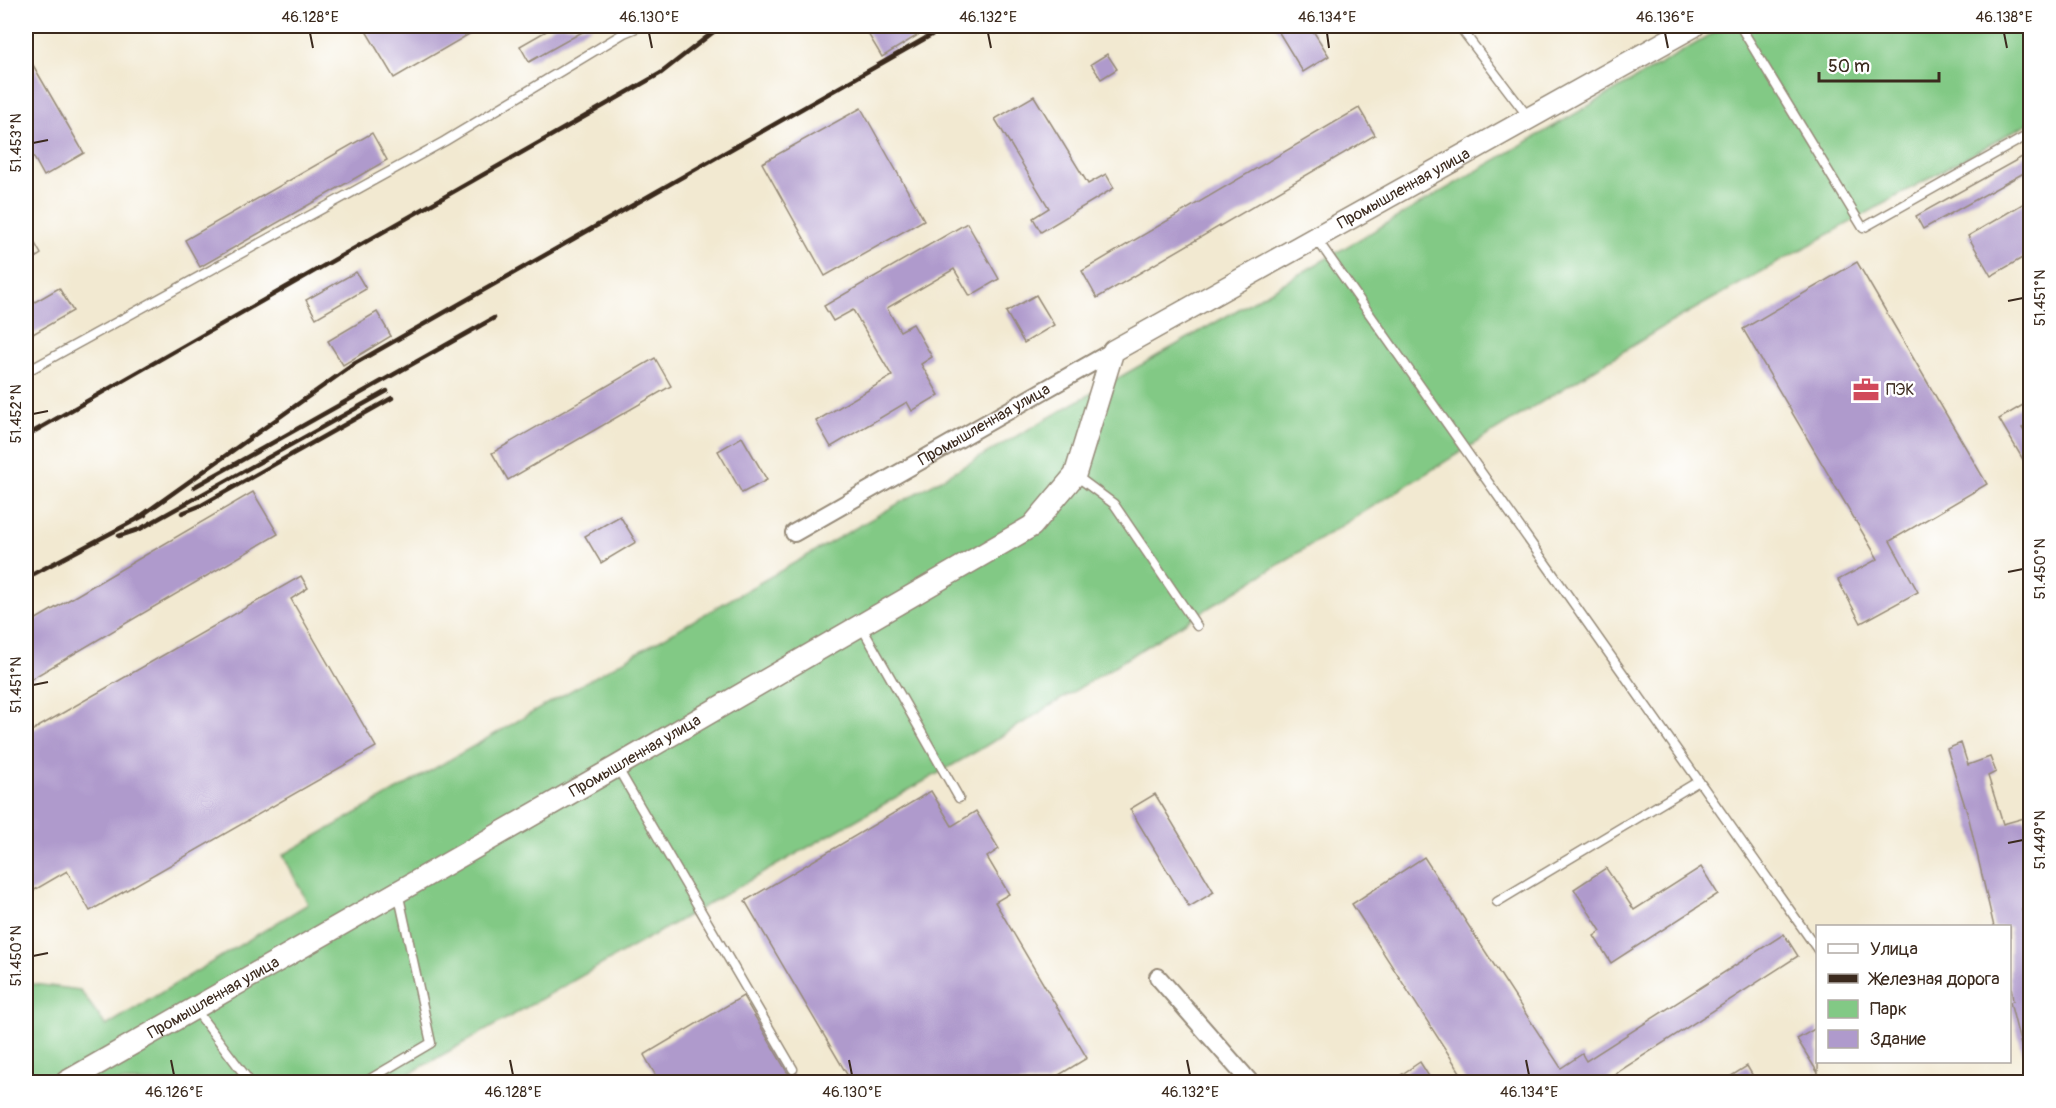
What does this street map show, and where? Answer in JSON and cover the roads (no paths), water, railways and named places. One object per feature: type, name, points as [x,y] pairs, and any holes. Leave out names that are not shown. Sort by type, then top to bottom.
[{"type":"street","name":"Промышленная улица","points":[[794,533],[1113,351],[1694,26]]},
{"type":"street","name":"Промышленная улица","points":[[66,1083],[1032,526],[1075,475],[1113,351]]},
{"type":"street","points":[[1158,977],[1250,1083]]},
{"type":"lane","points":[[26,372],[445,141],[624,33],[641,26]]},
{"type":"lane","points":[[1459,26],[1529,118]]},
{"type":"lane","points":[[1740,26],[1863,228],[2031,134]]},
{"type":"lane","points":[[1316,238],[1816,947]]},
{"type":"lane","points":[[1075,475],[1114,504],[1197,626]]},
{"type":"lane","points":[[860,625],[958,798]]},
{"type":"lane","points":[[616,767],[793,1069]]},
{"type":"lane","points":[[1497,902],[1699,781]]},
{"type":"lane","points":[[365,1083],[431,1043],[398,891]]},
{"type":"lane","points":[[195,1008],[250,1083]]},
{"type":"railway","points":[[26,436],[661,73],[721,26]]},
{"type":"railway","points":[[138,518],[354,364],[947,26]]},
{"type":"railway","points":[[194,487],[494,318]]},
{"type":"railway","points":[[119,536],[140,529],[387,391]]},
{"type":"railway","points":[[182,513],[202,505],[392,398]]},
{"type":"railway","points":[[26,578],[145,515]]},
{"type":"railway","points":[[26,1078],[31,1082]]},
{"type":"place","name":"ПЭК","points":[[1866,390]]}]
